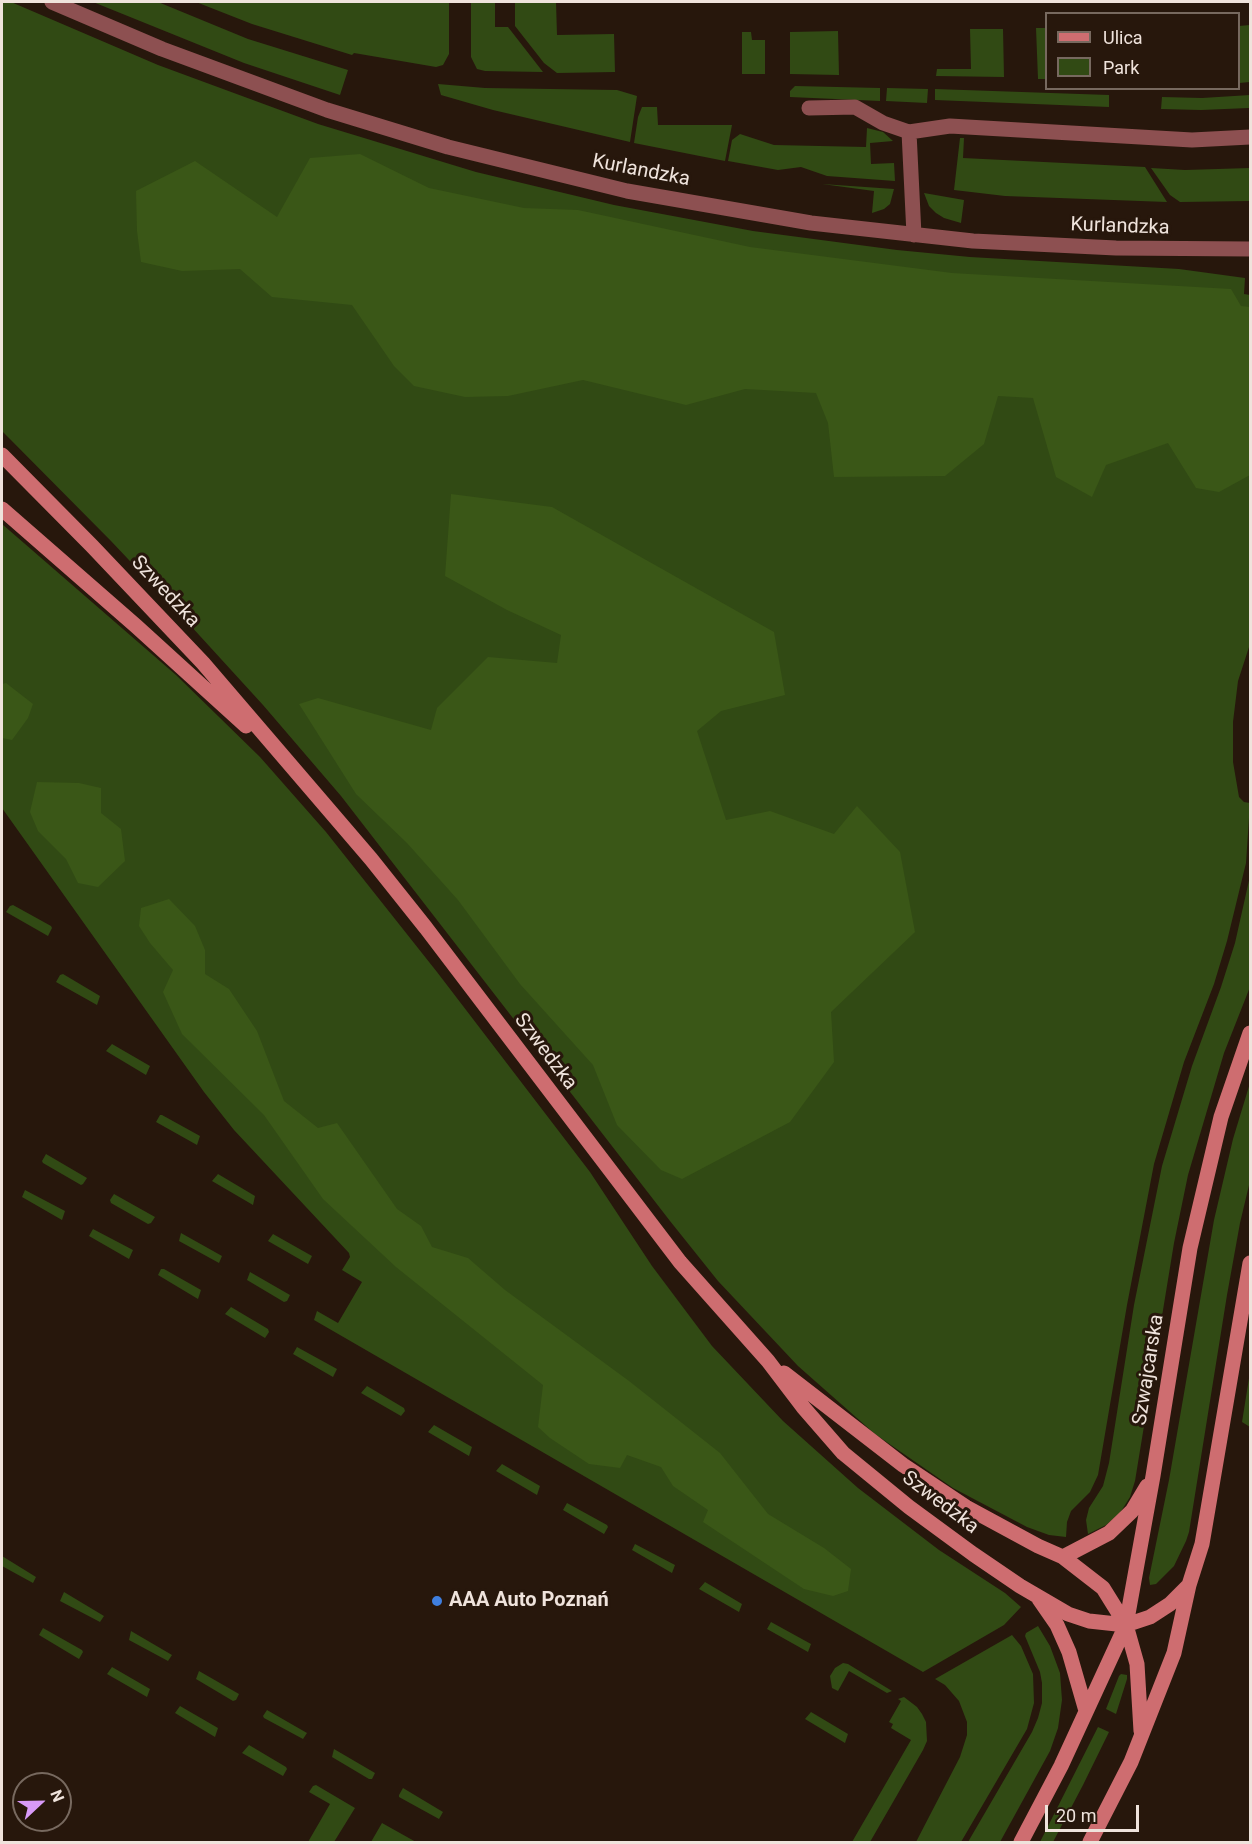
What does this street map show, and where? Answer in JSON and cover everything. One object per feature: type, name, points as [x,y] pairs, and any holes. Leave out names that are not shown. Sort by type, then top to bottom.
[{"type":"street","name":"Kurlandzka","points":[[52,2],[162,49],[327,110],[448,147],[638,193],[759,215],[914,235],[1057,246],[1194,250],[1251,249]]},
{"type":"street","points":[[809,108],[855,107],[883,123],[909,132],[950,126],[1192,140],[1251,136]]},
{"type":"street","points":[[909,132],[914,235]]},
{"type":"street","name":"Szwedzka","points":[[2,455],[203,663],[371,859],[680,1263],[768,1360],[802,1407],[851,1461],[927,1521],[1037,1596],[1078,1617],[1096,1622],[1126,1625],[1150,1617],[1170,1604],[1189,1585]]},
{"type":"street","name":"Szwedzka","points":[[2,509],[291,766]]},
{"type":"street","name":"Szwajcarska","points":[[1021,1842],[1061,1766],[1126,1625],[1181,1300],[1201,1201],[1221,1117],[1251,1033]]},
{"type":"street","points":[[1090,1842],[1111,1804],[1141,1737],[1174,1653],[1189,1585],[1200,1555],[1251,1263]]},
{"type":"street","name":"Szwedzka","points":[[768,1360],[903,1465],[966,1507],[1063,1557],[1103,1588],[1126,1625],[1137,1664],[1141,1737]]},
{"type":"street","points":[[1063,1557],[1109,1533],[1132,1511],[1153,1476]]},
{"type":"street","points":[[1037,1596],[1057,1626],[1069,1652],[1086,1711]]},
{"type":"green space","points":[[2,2],[11,2],[158,65],[318,124],[476,172],[614,205],[753,231],[897,250],[970,257],[1179,269],[1245,278],[1244,294],[1250,295],[1250,644],[1238,681],[1233,722],[1233,762],[1239,797],[1244,802],[1250,803],[1246,863],[1214,984],[1184,1062],[1154,1164],[1098,1475],[1090,1492],[1071,1511],[1067,1522],[1066,1537],[1049,1535],[1027,1527],[953,1488],[875,1434],[798,1366],[718,1281],[341,796],[263,705],[179,613],[2,431]]},
{"type":"green space","points":[[93,2],[158,2],[248,39],[348,70],[340,95],[244,63]]},
{"type":"green space","points":[[196,2],[449,2],[449,54],[443,65],[436,67],[354,53],[352,55],[252,24]]},
{"type":"green space","points":[[471,2],[495,2],[495,27],[508,27],[543,72],[477,69],[471,57]]},
{"type":"green space","points":[[515,2],[556,2],[557,35],[614,34],[615,72],[557,73],[544,63],[515,26]]},
{"type":"green space","points":[[1250,25],[1250,82],[1240,83],[1240,26]]},
{"type":"green space","points":[[1036,28],[1045,28],[1045,79],[1038,79]]},
{"type":"green space","points":[[970,29],[1003,29],[1004,77],[936,76],[937,69],[971,69]]},
{"type":"green space","points":[[838,31],[839,75],[790,74],[790,32]]},
{"type":"green space","points":[[742,32],[751,32],[752,40],[765,40],[765,74],[742,74]]},
{"type":"green space","points":[[438,84],[485,88],[617,90],[637,96],[630,142],[493,110],[441,95]]},
{"type":"green space","points":[[795,86],[880,88],[880,101],[790,97],[790,91]]},
{"type":"green space","points":[[887,88],[928,89],[927,103],[886,101]]},
{"type":"green space","points":[[935,89],[1109,95],[1109,107],[935,100]]},
{"type":"green space","points":[[1250,95],[1249,108],[1161,109],[1162,97],[1202,98]]},
{"type":"green space","points":[[642,107],[657,107],[658,125],[732,125],[725,161],[634,143]]},
{"type":"green space","points":[[867,128],[883,132],[893,141],[870,143],[871,164],[894,163],[895,181],[827,176],[801,167],[778,170],[728,161],[732,140],[740,134],[774,145],[866,147]]},
{"type":"green space","points":[[960,138],[964,138],[963,158],[1145,167],[1167,202],[1005,196],[954,190]]},
{"type":"green space","points":[[360,154],[429,188],[524,208],[578,210],[750,247],[952,273],[1231,289],[1241,306],[1250,307],[1250,475],[1219,492],[1196,488],[1168,443],[1106,465],[1092,497],[1056,477],[1033,398],[998,396],[984,444],[945,476],[834,477],[828,423],[816,393],[745,389],[686,405],[583,380],[508,396],[465,397],[414,386],[394,366],[352,305],[272,297],[240,269],[182,271],[141,262],[137,231],[136,191],[195,161],[277,217],[310,158]]},
{"type":"green space","points":[[1151,168],[1185,170],[1250,168],[1250,201],[1180,202],[1170,195]]},
{"type":"green space","points":[[822,184],[894,189],[890,204],[872,213],[874,191]]},
{"type":"green space","points":[[924,193],[964,200],[961,223],[936,213],[929,206]]},
{"type":"green space","points":[[451,494],[552,507],[774,632],[785,695],[721,711],[697,731],[726,820],[770,811],[834,834],[857,806],[900,852],[915,932],[831,1012],[834,1062],[790,1122],[682,1179],[661,1170],[617,1125],[593,1065],[520,984],[458,900],[407,843],[356,794],[299,704],[318,698],[431,730],[437,708],[488,657],[557,663],[561,635],[507,610],[445,576]]},
{"type":"green space","points":[[2,524],[176,675],[260,757],[326,832],[437,972],[590,1172],[652,1266],[712,1346],[783,1421],[858,1488],[939,1550],[1005,1593],[1021,1607],[1004,1625],[923,1672],[314,1320],[317,1311],[338,1323],[362,1282],[342,1270],[350,1257],[349,1253],[234,1130],[204,1092],[2,808]]},
{"type":"green space","points":[[6,683],[33,704],[28,718],[12,740],[2,738],[2,684]]},
{"type":"green space","points":[[37,782],[79,783],[101,788],[101,813],[121,829],[125,861],[98,887],[78,883],[66,859],[38,831],[30,812]]},
{"type":"green space","points":[[1250,876],[1250,987],[1224,1053],[1188,1175],[1174,1243],[1135,1481],[1130,1497],[1120,1513],[1106,1525],[1088,1534],[1086,1520],[1089,1508],[1103,1486],[1109,1463],[1134,1305],[1162,1166],[1192,1066],[1235,943]]},
{"type":"green space","points":[[169,899],[195,926],[205,950],[205,974],[229,989],[257,1031],[284,1101],[318,1128],[337,1123],[397,1209],[421,1226],[432,1247],[468,1258],[505,1290],[629,1381],[720,1453],[768,1514],[824,1548],[851,1569],[848,1591],[833,1596],[804,1589],[703,1522],[708,1510],[673,1486],[661,1467],[627,1455],[620,1468],[589,1464],[550,1438],[538,1427],[543,1385],[396,1267],[323,1199],[264,1115],[182,1034],[163,992],[173,970],[139,926],[141,908]]},
{"type":"green space","points":[[13,905],[51,926],[48,936],[6,912]]},
{"type":"green space","points":[[63,974],[100,996],[97,1005],[56,982]]},
{"type":"green space","points":[[112,1044],[150,1066],[146,1075],[106,1051]]},
{"type":"green space","points":[[1250,1083],[1250,1181],[1227,1295],[1189,1532],[1174,1566],[1156,1584],[1150,1585],[1149,1578],[1169,1480],[1214,1220],[1233,1139]]},
{"type":"green space","points":[[160,1115],[200,1136],[197,1145],[156,1122]]},
{"type":"green space","points":[[46,1154],[87,1178],[83,1184],[81,1185],[43,1163]]},
{"type":"green space","points":[[218,1174],[255,1196],[253,1205],[212,1181]]},
{"type":"green space","points":[[25,1190],[65,1211],[62,1220],[22,1197]]},
{"type":"green space","points":[[114,1194],[155,1217],[151,1223],[148,1224],[111,1203],[110,1200]]},
{"type":"green space","points":[[93,1229],[133,1250],[129,1259],[89,1236]]},
{"type":"green space","points":[[181,1233],[222,1256],[219,1263],[179,1241]]},
{"type":"green space","points":[[273,1234],[312,1256],[308,1264],[268,1241]]},
{"type":"green space","points":[[161,1269],[201,1290],[198,1299],[158,1275]]},
{"type":"green space","points":[[250,1272],[290,1295],[287,1301],[284,1302],[247,1280]]},
{"type":"green space","points":[[231,1307],[268,1329],[269,1332],[265,1338],[225,1314]]},
{"type":"green space","points":[[297,1347],[337,1369],[333,1377],[293,1354]]},
{"type":"green space","points":[[1250,1372],[1250,1427],[1242,1422]]},
{"type":"green space","points":[[367,1386],[404,1408],[405,1411],[401,1416],[361,1393]]},
{"type":"green space","points":[[434,1425],[472,1447],[469,1456],[428,1432]]},
{"type":"green space","points":[[502,1464],[540,1486],[537,1495],[496,1471]]},
{"type":"green space","points":[[567,1503],[607,1525],[604,1534],[563,1510]]},
{"type":"green space","points":[[635,1544],[675,1565],[672,1573],[632,1550]]},
{"type":"green space","points":[[2,1556],[36,1577],[33,1583],[2,1566]]},
{"type":"green space","points":[[705,1582],[742,1604],[739,1612],[699,1589]]},
{"type":"green space","points":[[64,1592],[104,1616],[100,1622],[60,1601]]},
{"type":"green space","points":[[771,1622],[811,1644],[808,1652],[767,1629]]},
{"type":"green space","points":[[1038,1626],[1050,1646],[1060,1673],[1062,1700],[1058,1728],[1050,1751],[1000,1842],[968,1842],[1038,1718],[1042,1703],[1042,1683],[1040,1672],[1025,1636]]},
{"type":"green space","points":[[43,1628],[82,1650],[79,1659],[39,1635]]},
{"type":"green space","points":[[131,1631],[172,1655],[168,1661],[129,1640]]},
{"type":"green space","points":[[1012,1635],[1021,1646],[1033,1674],[1034,1703],[1027,1729],[961,1842],[916,1842],[960,1757],[967,1735],[967,1722],[959,1701],[945,1685],[935,1679]]},
{"type":"green space","points":[[843,1663],[892,1691],[887,1693],[849,1671],[838,1691],[832,1688],[830,1676],[835,1668]]},
{"type":"green space","points":[[112,1667],[150,1689],[147,1697],[107,1674]]},
{"type":"green space","points":[[199,1671],[239,1694],[236,1700],[233,1701],[196,1679]]},
{"type":"green space","points":[[1121,1674],[1127,1675],[1127,1679],[1116,1714],[1106,1709]]},
{"type":"green space","points":[[904,1697],[922,1714],[926,1722],[927,1741],[870,1842],[852,1842],[911,1740],[891,1728],[893,1724],[889,1722],[901,1701],[898,1699]]},
{"type":"green space","points":[[180,1706],[218,1728],[215,1737],[175,1713]]},
{"type":"green space","points":[[267,1710],[307,1733],[303,1739],[264,1718]]},
{"type":"green space","points":[[811,1712],[848,1734],[845,1743],[805,1719]]},
{"type":"green space","points":[[1098,1727],[1109,1732],[1083,1785],[1053,1842],[1040,1842]]},
{"type":"green space","points":[[249,1745],[286,1767],[283,1776],[242,1753]]},
{"type":"green space","points":[[334,1749],[375,1773],[372,1779],[332,1757]]},
{"type":"green space","points":[[316,1785],[355,1808],[334,1842],[308,1842],[330,1804],[309,1792]]},
{"type":"green space","points":[[403,1788],[443,1812],[439,1819],[399,1797]]},
{"type":"green space","points":[[382,1823],[416,1842],[371,1842]]},
{"type":"place","name":"AAA Auto Poznań","points":[[437,1601]]}]
